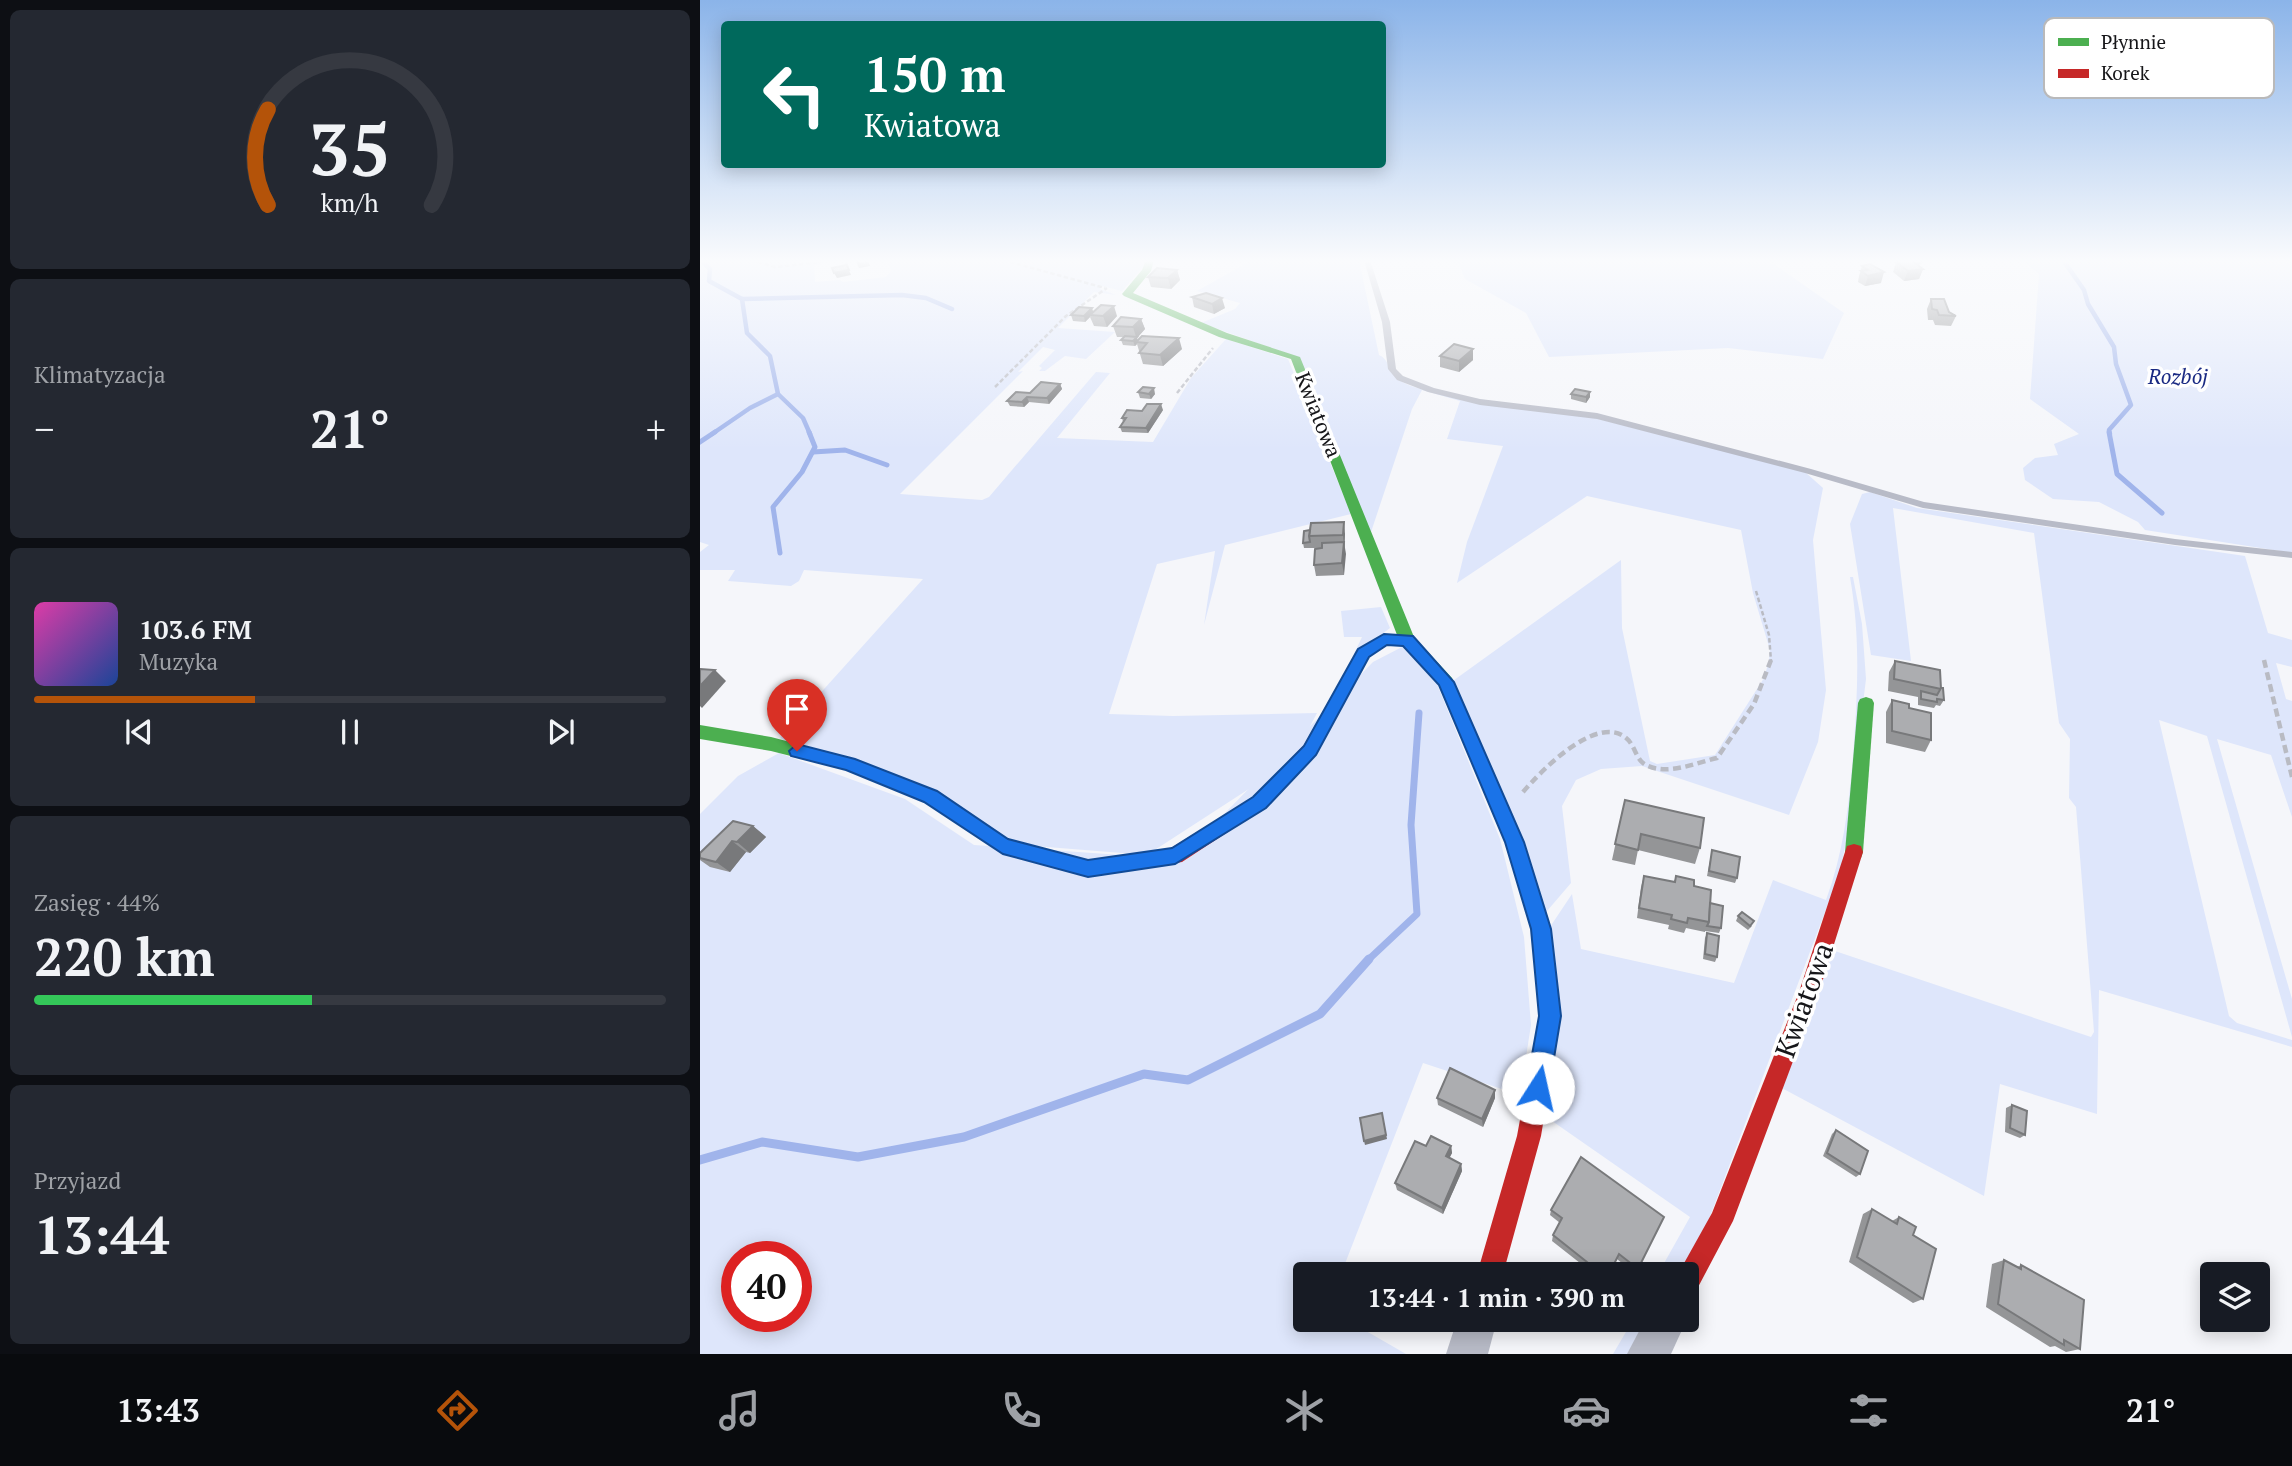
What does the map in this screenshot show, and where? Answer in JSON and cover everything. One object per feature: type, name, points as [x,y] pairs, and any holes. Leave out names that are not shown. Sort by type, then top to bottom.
[{"type":"street","name":"Kwiatowa","points":[[1201,323],[1228,336],[1275,345],[1295,357],[1407,640],[1446,682],[1505,820],[1541,929],[1550,1016],[1529,1136],[1493,1262]]},
{"type":"street","points":[[700,732],[771,744],[849,764],[931,797],[1003,846],[1088,869],[1175,856],[1260,802],[1310,750],[1363,653],[1384,640],[1407,640]]},
{"type":"street","name":"Kwiatowa","points":[[1698,1262],[1721,1221],[1809,992],[1853,859],[1866,703]]},
{"type":"street","points":[[1467,1354],[1473,1332]]},
{"type":"street","points":[[1648,1354],[1660,1332]]},
{"type":"lane","points":[[1386,323],[1392,369],[1401,378],[1431,390],[1480,402],[1597,416],[1808,471],[1923,505],[2175,542],[2292,555]]},
{"type":"path","points":[[995,387],[1044,336],[1061,323]]},
{"type":"path","points":[[1177,393],[1218,341],[1228,336]]},
{"type":"path","points":[[1505,820],[1528,785],[1570,750],[1599,732],[1614,732],[1626,737],[1640,760],[1648,766],[1668,768],[1717,758],[1722,754],[1767,678],[1772,663],[1772,649],[1756,591]]},
{"type":"path","points":[[2264,660],[2292,777]]},
{"type":"green space","points":[[700,323],[1063,323],[1058,328],[1115,332],[1086,359],[1065,356],[1045,371],[1039,371],[1042,368],[1039,366],[1055,350],[1043,347],[1018,372],[1023,371],[900,494],[982,500],[989,497],[1096,372],[1110,373],[1057,438],[1153,442],[1191,378],[1226,339],[1288,359],[1351,514],[1225,545],[1204,625],[1215,551],[1157,564],[1109,714],[1173,716],[1317,713],[1292,761],[1147,855],[1022,845],[780,738],[923,579],[804,570],[799,581],[791,586],[728,581],[735,570],[700,570],[700,552],[709,545],[700,542]]},
{"type":"green space","points":[[1202,323],[1372,323],[1379,355],[1385,359],[1396,377],[1408,385],[1433,392],[1583,415],[1805,472],[1823,488],[1813,540],[1826,690],[1818,742],[1789,815],[1642,766],[1601,769],[1576,780],[1562,806],[1571,883],[1541,918],[1450,683],[1621,560],[1622,628],[1650,761],[1657,764],[1715,755],[1764,678],[1769,661],[1770,650],[1753,593],[1741,530],[1587,496],[1457,583],[1467,542],[1503,446],[1447,439],[1460,401],[1422,390],[1412,409],[1369,538],[1297,357]]},
{"type":"green space","points":[[1531,323],[1839,323],[1823,359],[1728,348],[1549,357]]},
{"type":"green space","name":"Rozbój","points":[[2035,323],[2292,323],[2292,553],[2145,530],[2138,522],[2099,502],[2053,499],[2025,480],[2023,468],[2035,458],[2058,455],[2054,444],[2079,434],[2030,399]]},
{"type":"green space","points":[[1870,492],[1917,508],[2245,556],[2268,633],[2292,640],[2292,667],[2276,663],[2286,699],[2292,701],[2292,817],[2271,755],[2217,739],[2292,999],[2292,1037],[2207,736],[2159,720],[2229,1016],[2237,1023],[2292,1040],[2292,1047],[2099,990],[2097,1114],[2000,1084],[1984,1196],[1778,1086],[1832,950],[2091,1037],[2094,1032],[2076,807],[2069,798],[2070,739],[2059,723],[2034,533],[1893,508],[1911,661],[1871,655],[1850,524],[1862,494]]},
{"type":"green space","points":[[1850,577],[1853,577],[1862,624],[1866,679],[1846,843],[1839,875],[1706,1227],[1688,1262],[1665,1262],[1690,1217],[1542,1114],[1535,1135],[1532,1129],[1552,1016],[1546,933],[1572,894],[1581,949],[1734,983],[1773,880],[1826,900],[1842,842],[1848,802],[1856,701],[1855,619]]},
{"type":"green space","points":[[1381,607],[1390,628],[1353,656],[1362,637],[1344,637],[1341,611]]},
{"type":"green space","points":[[1402,647],[1437,684],[1500,839],[1524,937],[1531,1025],[1520,1095],[1423,1063],[1346,1262],[1293,1262],[1293,1332],[1368,1332],[1406,1354],[700,1354],[700,814],[738,776],[779,753],[905,799],[974,845],[1180,859],[1373,662]]},
{"type":"green space","points":[[1626,1332],[1651,1332],[1639,1354],[1613,1354]]},
{"type":"building","points":[[1116,323],[1137,323],[1133,327],[1113,326]]},
{"type":"building","points":[[1125,336],[1137,337],[1133,341],[1121,340]]},
{"type":"building","points":[[1142,336],[1179,338],[1160,355],[1139,353],[1147,343],[1136,342]]},
{"type":"building","points":[[1454,344],[1473,349],[1459,361],[1440,356]]},
{"type":"building","points":[[1041,382],[1060,384],[1047,398],[1027,397],[1022,402],[1007,401],[1016,392],[1030,393]]},
{"type":"building","points":[[1143,387],[1154,388],[1149,394],[1138,392]]},
{"type":"building","points":[[1575,389],[1590,392],[1586,397],[1571,394]]},
{"type":"building","points":[[1147,404],[1161,404],[1146,428],[1120,427],[1126,418],[1122,418],[1127,410],[1142,411]]},
{"type":"building","points":[[1344,522],[1343,535],[1309,536],[1311,523]]},
{"type":"building","points":[[1310,530],[1310,542],[1303,543],[1304,531]]},
{"type":"building","points":[[1344,542],[1342,563],[1314,565],[1315,549],[1322,548],[1322,543]]},
{"type":"building","points":[[1895,661],[1940,670],[1941,689],[1894,679]]},
{"type":"building","points":[[700,669],[715,670],[700,686]]},
{"type":"building","points":[[1941,688],[1944,700],[1937,699],[1937,702],[1921,699],[1921,691],[1937,695]]},
{"type":"building","points":[[1892,700],[1909,704],[1909,708],[1931,713],[1931,740],[1892,731]]},
{"type":"building","points":[[1625,800],[1704,818],[1700,848],[1641,834],[1638,850],[1615,844]]},
{"type":"building","points":[[733,821],[753,826],[737,842],[732,841],[716,862],[700,858],[700,853]]},
{"type":"building","points":[[1712,850],[1740,857],[1737,878],[1709,871]]},
{"type":"building","points":[[1644,876],[1675,882],[1676,876],[1694,880],[1694,886],[1711,890],[1709,922],[1688,918],[1687,923],[1671,919],[1672,915],[1639,908]]},
{"type":"building","points":[[1710,903],[1723,906],[1721,928],[1707,926]]},
{"type":"building","points":[[1742,912],[1754,921],[1750,926],[1738,916]]},
{"type":"building","points":[[1707,933],[1719,936],[1717,957],[1705,954]]},
{"type":"building","points":[[1450,1068],[1495,1090],[1482,1119],[1437,1098]]},
{"type":"building","points":[[2012,1105],[2027,1111],[2025,1135],[2010,1128]]},
{"type":"building","points":[[1382,1113],[1386,1135],[1364,1141],[1360,1118]]},
{"type":"building","points":[[1836,1130],[1868,1151],[1860,1174],[1827,1153]]},
{"type":"building","points":[[1431,1136],[1451,1146],[1446,1156],[1461,1164],[1442,1208],[1395,1183],[1415,1141],[1426,1146]]},
{"type":"building","points":[[1581,1157],[1664,1217],[1642,1262],[1629,1262],[1619,1254],[1615,1262],[1587,1262],[1553,1235],[1562,1218],[1551,1210]]},
{"type":"building","points":[[1872,1209],[1897,1224],[1899,1217],[1916,1227],[1913,1235],[1936,1249],[1923,1299],[1857,1257]]},
{"type":"building","points":[[2004,1260],[2021,1269],[2021,1265],[2084,1300],[2080,1349],[2064,1340],[2064,1345],[1998,1304]]},
{"type":"waterway","points":[[746,323],[747,333],[770,356],[778,394]]},
{"type":"waterway","points":[[2100,323],[2114,347],[2116,364],[2131,405],[2109,430],[2110,434]]},
{"type":"waterway","points":[[712,434],[750,408],[778,394]]},
{"type":"waterway","points":[[778,394],[803,418],[810,434]]},
{"type":"waterway","points":[[780,553],[773,507],[802,472],[815,447],[809,432]]},
{"type":"waterway","points":[[2109,432],[2117,474],[2162,513]]},
{"type":"waterway","points":[[700,442],[712,434]]},
{"type":"waterway","points":[[813,452],[845,450],[887,465]]},
{"type":"waterway","points":[[1368,960],[1417,914],[1411,825],[1419,713]]},
{"type":"waterway","points":[[700,1160],[762,1142],[858,1157],[964,1137],[1144,1074],[1188,1080],[1320,1014],[1368,960]]},
{"type":"traffic: fast","points":[[1195,323],[1223,335],[1295,357],[1407,640],[1446,682],[1486,776]]},
{"type":"traffic: fast","points":[[1854,852],[1866,703]]},
{"type":"traffic: fast","points":[[700,732],[771,744],[849,764],[931,797],[1003,846],[1088,868],[1142,861]]},
{"type":"traffic: jam","points":[[1142,861],[1175,856],[1260,802],[1310,750],[1363,653],[1384,640],[1407,640]]},
{"type":"traffic: jam","points":[[1486,776],[1514,842],[1541,929],[1550,1016],[1529,1136],[1493,1262]]},
{"type":"traffic: jam","points":[[1698,1262],[1721,1221],[1809,992],[1854,852]]},
{"type":"route","points":[[797,751],[849,764],[931,797],[1003,846],[1088,869],[1175,856],[1260,802],[1310,750],[1363,653],[1384,640],[1407,640],[1446,682],[1514,842],[1541,929],[1550,1016],[1538,1088]]}]
